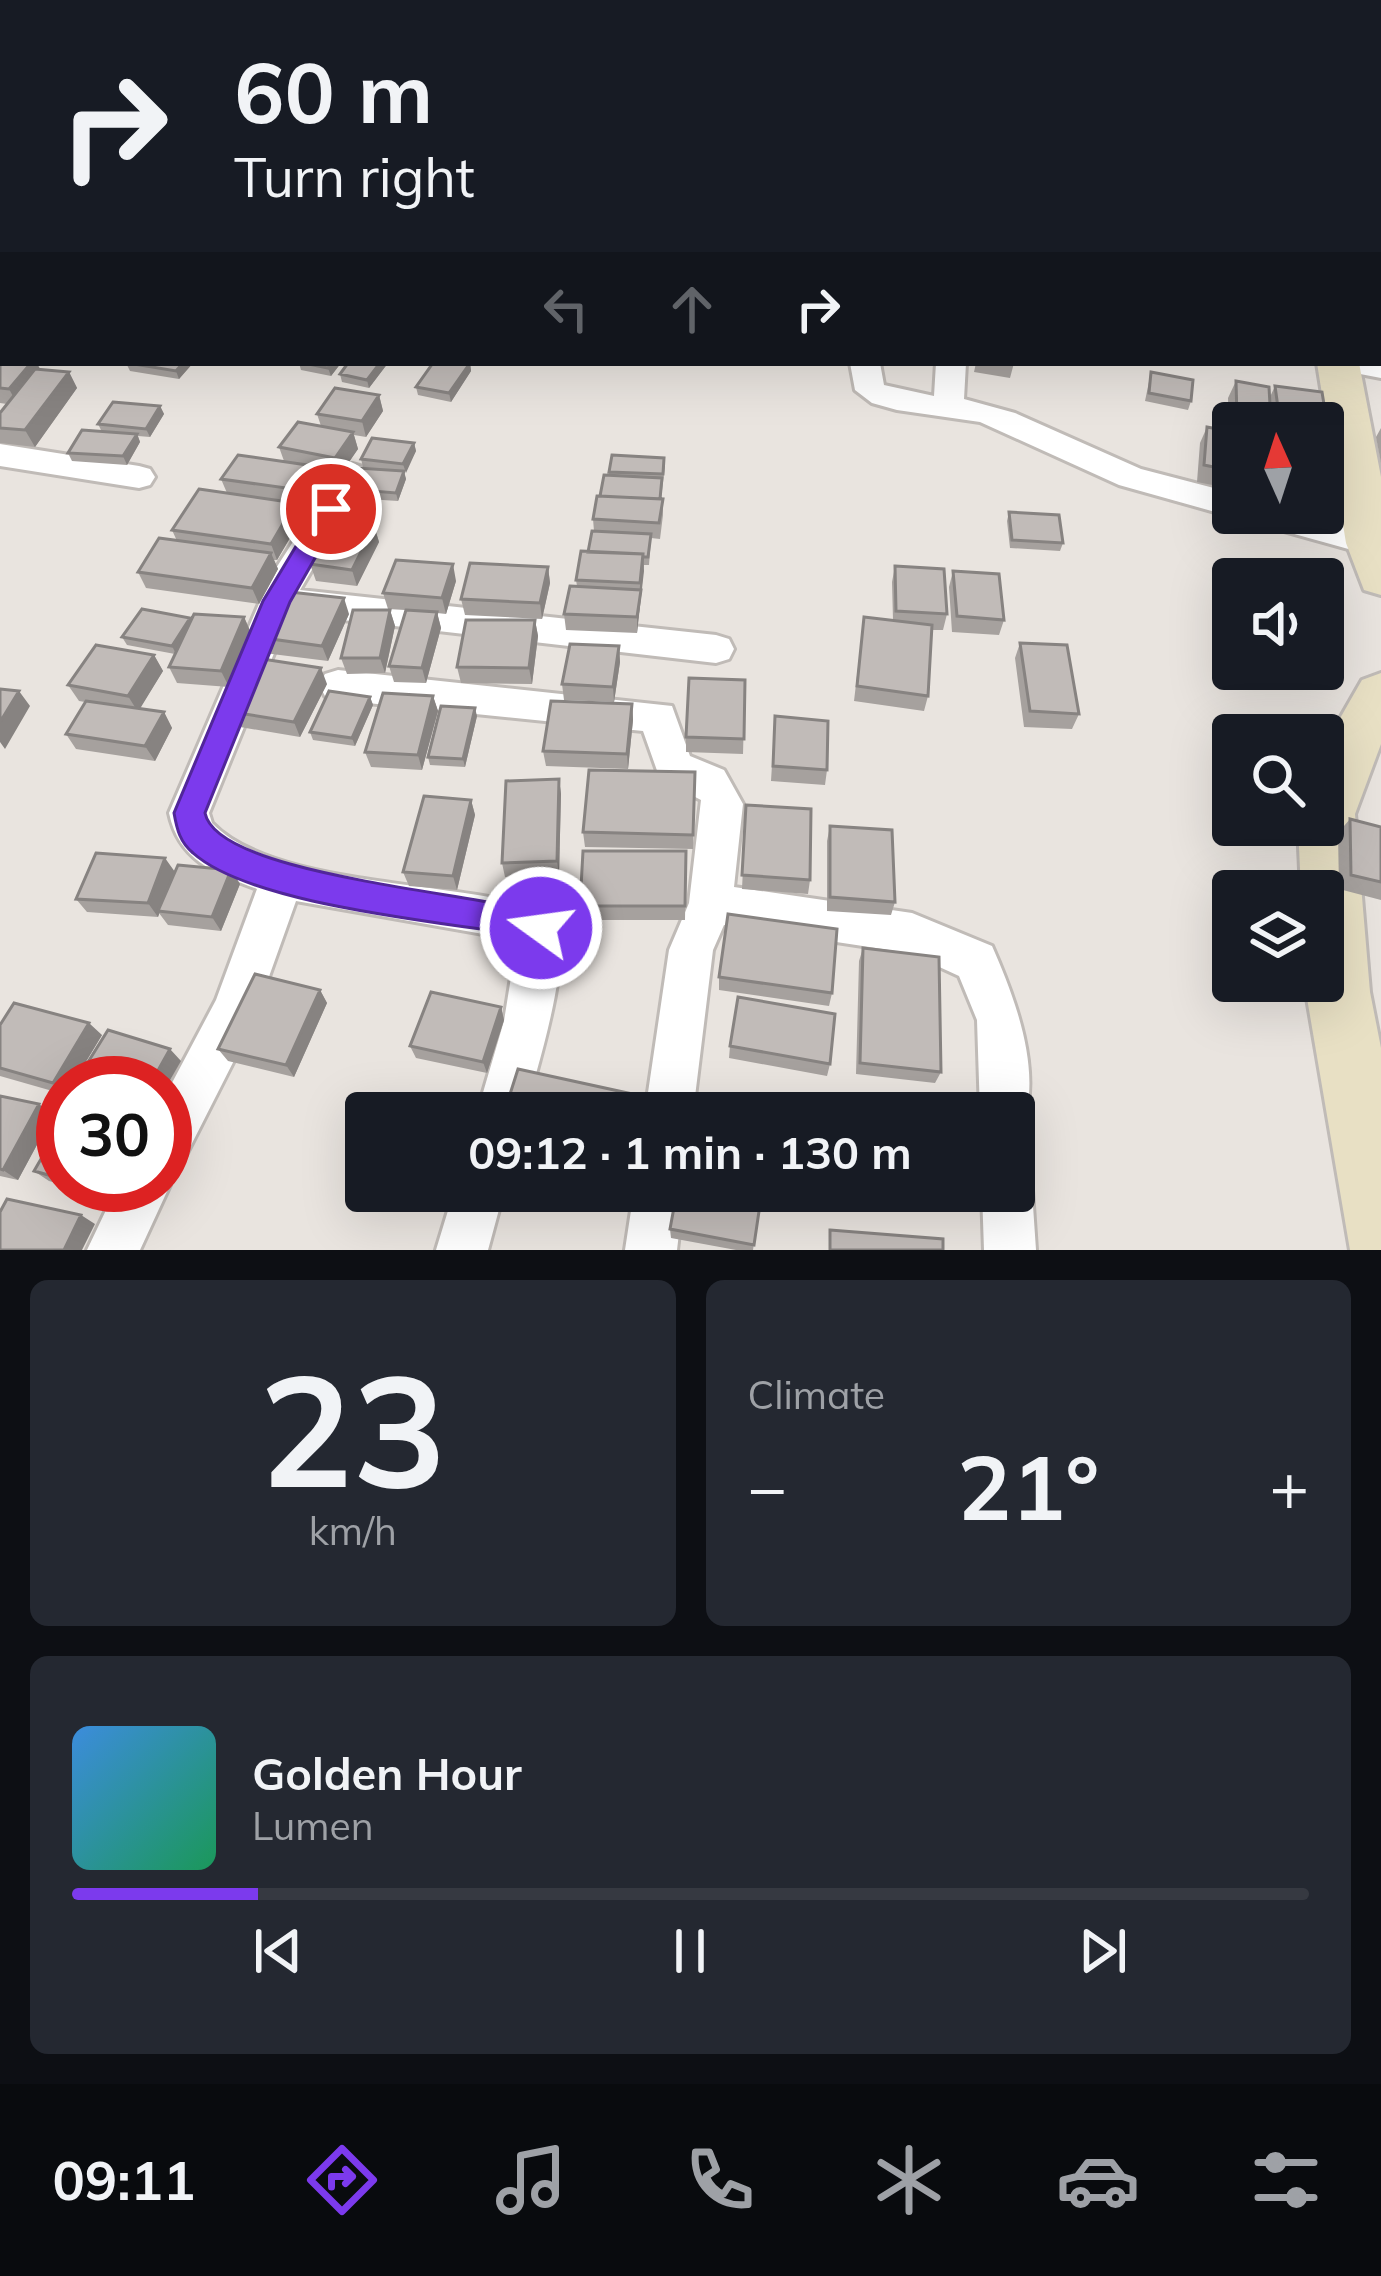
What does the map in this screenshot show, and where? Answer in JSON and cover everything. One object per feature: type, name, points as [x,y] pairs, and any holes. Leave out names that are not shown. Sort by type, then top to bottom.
[{"type":"street","points":[[866,366],[870,390],[884,399],[949,404],[1036,432],[1116,472],[1212,499]]},
{"type":"street","points":[[949,404],[951,366]]},
{"type":"street","points":[[1342,366],[1376,560]]},
{"type":"street","points":[[0,455],[139,477]]},
{"type":"street","points":[[352,475],[277,601],[189,813],[193,832],[208,847],[282,880],[513,919],[541,928],[526,1021],[507,1092]]},
{"type":"street","points":[[1313,534],[1376,560]]},
{"type":"street","points":[[277,601],[716,649]]},
{"type":"street","points":[[338,685],[658,717],[674,767],[710,779],[719,789],[723,804],[711,903],[691,950],[672,1092]]},
{"type":"street","points":[[1379,1219],[1338,992],[1326,814],[1352,746],[1381,695]]},
{"type":"street","points":[[192,1094],[235,1011],[282,880]]},
{"type":"street","points":[[711,903],[911,933],[976,961],[1000,1020],[1003,1092]]},
{"type":"street","points":[[113,1250],[132,1212]]},
{"type":"street","points":[[464,1250],[473,1212]]},
{"type":"street","points":[[651,1250],[656,1212]]},
{"type":"street","points":[[1008,1212],[1010,1250]]},
{"type":"building","points":[[0,366],[28,366],[9,389],[0,388]]},
{"type":"building","points":[[346,366],[378,366],[367,380],[340,374]]},
{"type":"building","points":[[431,366],[468,366],[449,393],[416,387]]},
{"type":"building","points":[[35,369],[69,372],[25,430],[0,428],[0,413]]},
{"type":"building","points":[[1151,372],[1193,380],[1191,401],[1149,393]]},
{"type":"building","points":[[1236,381],[1269,387],[1270,402],[1237,402]]},
{"type":"building","points":[[1275,386],[1322,392],[1324,402],[1277,402]]},
{"type":"building","points":[[335,388],[379,395],[362,421],[317,414]]},
{"type":"building","points":[[113,402],[160,406],[146,429],[98,424]]},
{"type":"building","points":[[298,422],[353,432],[335,458],[279,447]]},
{"type":"building","points":[[1207,427],[1212,428],[1212,467],[1204,465]]},
{"type":"building","points":[[82,430],[137,434],[123,456],[68,453]]},
{"type":"building","points":[[372,438],[414,443],[403,464],[361,459]]},
{"type":"building","points":[[238,455],[314,466],[300,490],[221,479]]},
{"type":"building","points":[[612,455],[664,458],[663,474],[609,472]]},
{"type":"building","points":[[357,468],[404,471],[396,493],[348,489]]},
{"type":"building","points":[[604,475],[662,478],[660,499],[600,496]]},
{"type":"building","points":[[199,489],[295,503],[271,544],[172,530]]},
{"type":"building","points":[[597,496],[663,499],[659,523],[593,519]]},
{"type":"building","points":[[1009,512],[1059,515],[1063,543],[1012,540]]},
{"type":"building","points":[[333,521],[374,526],[352,570],[310,564]]},
{"type":"building","points":[[592,531],[651,534],[648,557],[588,552]]},
{"type":"building","points":[[159,538],[271,553],[252,588],[138,572]]},
{"type":"building","points":[[581,551],[643,554],[640,583],[576,580]]},
{"type":"building","points":[[396,560],[453,564],[442,598],[383,593]]},
{"type":"building","points":[[470,563],[548,567],[540,603],[461,599]]},
{"type":"building","points":[[895,566],[944,569],[947,614],[896,611]]},
{"type":"building","points":[[953,571],[999,574],[1004,620],[957,616]]},
{"type":"building","points":[[570,586],[641,590],[637,617],[564,614]]},
{"type":"building","points":[[281,591],[344,598],[322,646],[257,637]]},
{"type":"building","points":[[142,609],[190,618],[172,646],[122,637]]},
{"type":"building","points":[[353,610],[390,610],[380,658],[341,658]]},
{"type":"building","points":[[406,610],[437,612],[422,668],[389,666]]},
{"type":"building","points":[[194,614],[244,617],[221,671],[169,667]]},
{"type":"building","points":[[864,617],[932,625],[928,696],[857,686]]},
{"type":"building","points":[[466,620],[535,620],[529,668],[457,667]]},
{"type":"building","points":[[1020,643],[1067,645],[1079,714],[1030,711]]},
{"type":"building","points":[[570,644],[619,646],[613,687],[562,684]]},
{"type":"building","points":[[96,645],[154,655],[128,696],[68,685]]},
{"type":"building","points":[[256,658],[321,668],[294,722],[226,711]]},
{"type":"building","points":[[689,678],[745,680],[744,739],[686,737]]},
{"type":"building","points":[[0,689],[19,691],[0,722]]},
{"type":"building","points":[[329,691],[370,697],[352,738],[310,732]]},
{"type":"building","points":[[383,693],[433,696],[418,755],[365,752]]},
{"type":"building","points":[[86,701],[164,712],[145,746],[66,734]]},
{"type":"building","points":[[551,701],[632,704],[627,754],[543,751]]},
{"type":"building","points":[[441,706],[475,708],[463,759],[428,757]]},
{"type":"building","points":[[775,716],[828,721],[827,770],[773,766]]},
{"type":"building","points":[[589,770],[695,772],[693,835],[583,832]]},
{"type":"building","points":[[559,779],[557,861],[502,863],[506,781]]},
{"type":"building","points":[[424,796],[471,800],[453,876],[403,872]]},
{"type":"building","points":[[746,805],[811,809],[810,880],[742,875]]},
{"type":"building","points":[[1350,819],[1381,827],[1381,882],[1351,875]]},
{"type":"building","points":[[830,826],[892,830],[895,902],[830,897]]},
{"type":"building","points":[[583,851],[686,851],[685,906],[580,906]]},
{"type":"building","points":[[96,853],[165,858],[148,903],[76,899]]},
{"type":"building","points":[[178,865],[231,870],[212,917],[158,911]]},
{"type":"building","points":[[728,914],[837,929],[832,993],[719,977]]},
{"type":"building","points":[[863,948],[939,957],[941,1072],[860,1063]]},
{"type":"building","points":[[255,974],[320,990],[286,1065],[218,1049]]},
{"type":"building","points":[[431,992],[501,1007],[483,1062],[410,1046]]},
{"type":"building","points":[[738,997],[835,1014],[830,1064],[730,1046]]},
{"type":"building","points":[[14,1003],[89,1023],[69,1056],[36,1056],[36,1078],[0,1068],[0,1025]]},
{"type":"building","points":[[108,1030],[170,1049],[166,1056],[92,1056]]},
{"type":"building","points":[[518,1069],[623,1092],[511,1092]]},
{"type":"building","points":[[0,1096],[36,1103],[3,1170]]},
{"type":"building","points":[[7,1199],[36,1205],[36,1212],[81,1215],[64,1250],[0,1250],[0,1212]]},
{"type":"building","points":[[673,1212],[759,1212],[754,1245],[670,1229]]},
{"type":"building","points":[[830,1230],[943,1239],[943,1250],[830,1250]]},
{"type":"route","points":[[331,509],[277,601],[189,813],[193,832],[208,847],[282,880],[513,919],[541,928]]}]
